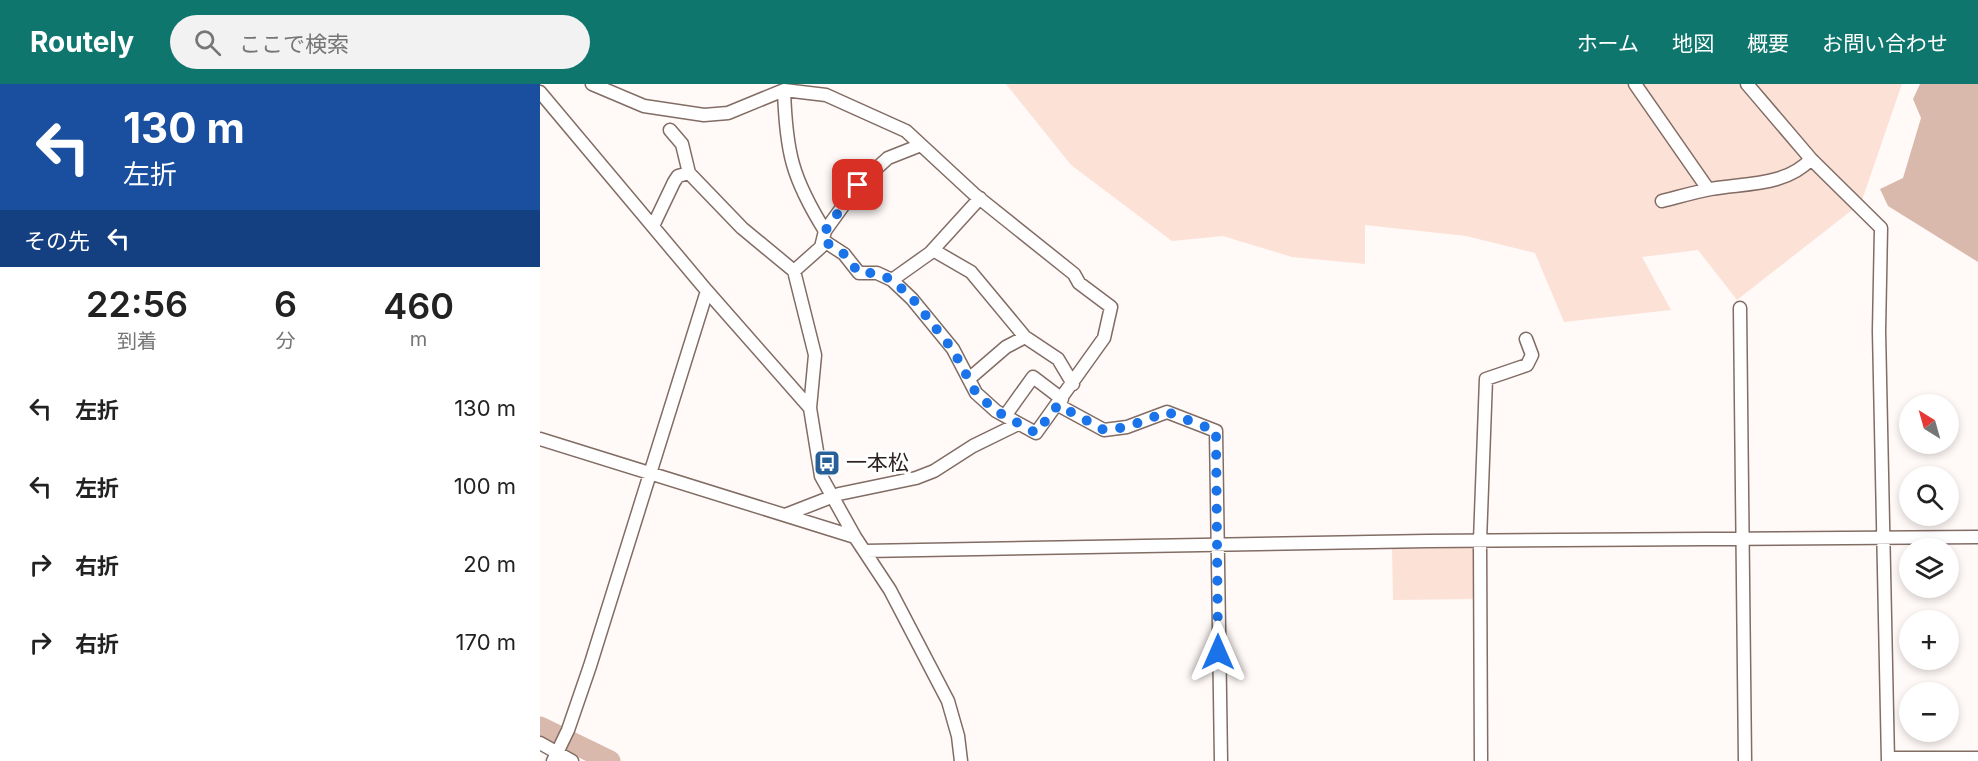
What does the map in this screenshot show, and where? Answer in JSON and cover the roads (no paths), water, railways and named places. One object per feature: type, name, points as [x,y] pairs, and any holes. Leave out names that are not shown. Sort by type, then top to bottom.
[{"type":"street","points":[[592,84],[644,106],[704,115],[728,113],[784,90],[826,95],[906,131],[980,198],[1111,307],[1104,338],[1036,433],[1005,416],[976,393],[953,350],[912,298],[892,280],[877,273],[859,273],[844,254],[824,236],[796,177],[787,143],[784,90]]},
{"type":"street","points":[[1635,84],[1708,189]]},
{"type":"street","points":[[1747,84],[1811,159],[1881,228],[1879,330],[1888,759],[1978,758]]},
{"type":"street","points":[[540,92],[707,291],[810,408]]},
{"type":"street","points":[[670,130],[682,144],[689,173],[742,228],[794,271],[815,355],[810,408],[821,476],[855,537],[890,590],[948,701],[958,736],[961,761]]},
{"type":"street","points":[[794,271],[814,256],[824,236],[858,185],[888,158],[921,145]]},
{"type":"street","points":[[1662,201],[1708,189],[1782,178],[1795,173],[1811,159]]},
{"type":"street","points":[[653,226],[678,176],[689,173]]},
{"type":"street","points":[[892,280],[933,250],[980,198]]},
{"type":"street","points":[[933,250],[970,272],[1025,337],[1058,359],[1073,384]]},
{"type":"street","points":[[554,757],[568,730],[707,291]]},
{"type":"street","points":[[1740,308],[1745,761]]},
{"type":"street","points":[[970,378],[1006,347],[1025,337]]},
{"type":"street","points":[[1481,761],[1480,541],[1486,379],[1527,365],[1532,355],[1526,339]]},
{"type":"street","points":[[1005,416],[1033,377],[1060,402],[1104,430],[1127,427],[1167,412],[1216,431],[1221,761]]},
{"type":"street","points":[[785,515],[832,498],[933,471],[973,446],[1018,424]]},
{"type":"street","points":[[540,439],[855,537]]},
{"type":"street","points":[[865,551],[1480,541],[1978,537]]},
{"type":"street","points":[[540,743],[554,757],[572,761]]},
{"type":"waterway","points":[[540,727],[610,761]]},
{"type":"place","name":"一本松","points":[[827,463]]}]
